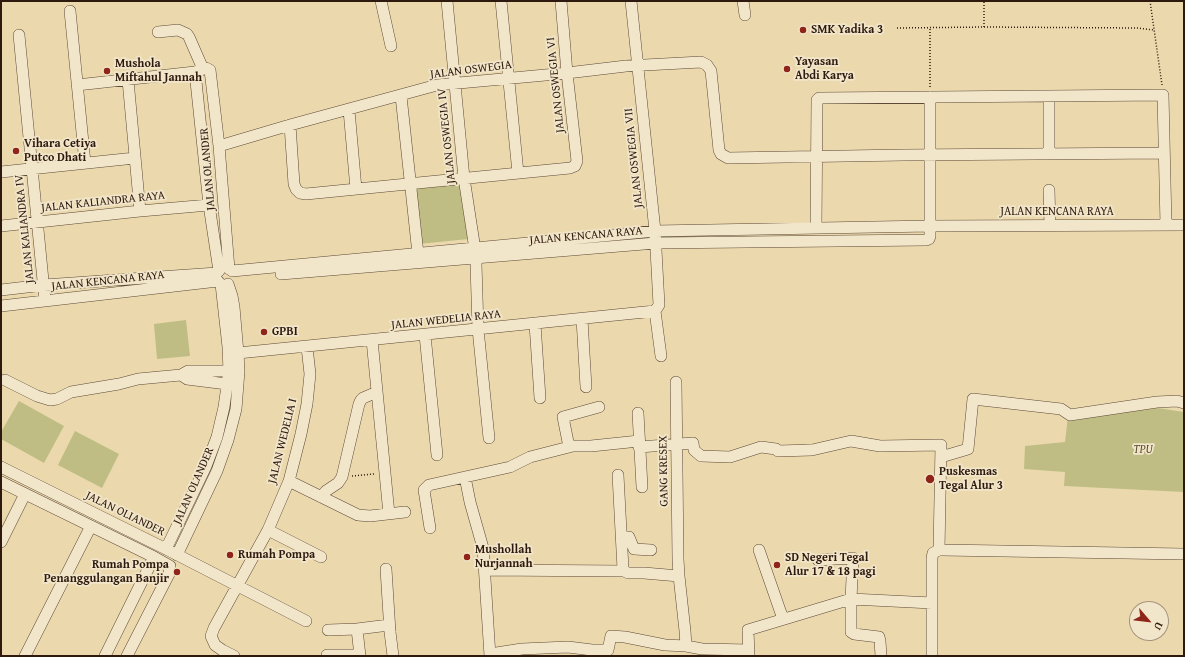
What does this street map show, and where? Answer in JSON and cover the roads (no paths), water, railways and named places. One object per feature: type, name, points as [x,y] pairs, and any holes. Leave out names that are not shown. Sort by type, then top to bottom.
[{"type":"street","points":[[381,1],[391,46]]},
{"type":"street","name":"JALAN OSWEGIA IV","points":[[447,1],[464,178],[475,254],[478,329],[489,438]]},
{"type":"street","points":[[290,125],[294,184],[300,193],[306,194],[518,173],[501,1]]},
{"type":"street","name":"JALAN OSWEGIA VI","points":[[518,173],[570,168],[575,166],[577,161],[561,1]]},
{"type":"street","name":"JALAN OSWEGIA VII","points":[[631,1],[655,231],[659,305],[655,311],[661,356]]},
{"type":"street","points":[[743,1],[745,15]]},
{"type":"street","points":[[70,11],[85,163]]},
{"type":"street","points":[[77,86],[202,70],[187,34],[178,30],[158,32]]},
{"type":"street","name":"JALAN KALIANDRA IV","points":[[19,35],[45,301]]},
{"type":"street","name":"JALAN OSWEGIA","points":[[220,146],[290,125],[437,85],[637,65],[701,62],[707,65],[711,71],[719,150],[721,154],[728,158],[816,156]]},
{"type":"street","name":"JALAN OLANDER","points":[[166,549],[206,466],[217,438],[228,384],[229,370],[225,276],[220,146],[211,71],[202,70],[209,205],[225,276],[234,307],[239,371],[236,408],[228,440],[217,471],[177,555]]},
{"type":"street","points":[[128,80],[140,211]]},
{"type":"street","points":[[816,228],[817,100],[819,98],[1163,95],[1166,225]]},
{"type":"street","points":[[401,96],[418,254]]},
{"type":"street","points":[[1049,96],[1049,154]]},
{"type":"street","points":[[930,97],[930,226]]},
{"type":"street","points":[[349,110],[356,189]]},
{"type":"street","points":[[816,156],[1164,153]]},
{"type":"street","points":[[1,172],[135,158]]},
{"type":"street","points":[[1049,190],[1050,225]]},
{"type":"street","name":"JALAN KALIANDRA RAYA","points":[[1,226],[209,205]]},
{"type":"street","name":"JALAN KENCANA RAYA","points":[[1,306],[225,276],[418,254],[475,254],[655,231],[930,226],[1184,224]]},
{"type":"street","name":"JALAN KENCANA RAYA","points":[[1,290],[44,285],[225,276],[475,254],[656,243],[924,240],[929,238],[930,226]]},
{"type":"street","name":"JALAN WEDELIA RAYA","points":[[238,353],[655,311]]},
{"type":"street","points":[[582,319],[586,387]]},
{"type":"street","points":[[535,324],[540,398]]},
{"type":"street","points":[[425,335],[437,455]]},
{"type":"street","points":[[372,340],[389,514]]},
{"type":"street","name":"JALAN WEDELIA I","points":[[234,656],[215,645],[211,636],[268,530],[288,481],[301,434],[307,404],[310,374],[308,346]]},
{"type":"street","points":[[5,380],[37,396],[50,400],[58,399],[71,392],[119,384],[138,379],[181,375],[187,379],[207,376],[229,370]]},
{"type":"street","points":[[207,376],[228,384]]},
{"type":"street","name":"GANG KRESEX","points":[[676,382],[678,559],[686,646]]},
{"type":"street","points":[[321,497],[326,491],[338,484],[342,477],[359,404],[364,398],[377,392]]},
{"type":"street","points":[[941,457],[968,449],[973,399],[1061,409],[1070,415],[1157,402],[1177,401],[1184,403]]},
{"type":"street","points":[[569,447],[563,417],[599,407]]},
{"type":"street","points":[[638,413],[642,487]]},
{"type":"street","points":[[430,528],[424,496],[424,490],[429,485],[510,467],[530,457],[569,447],[693,443],[694,450],[700,456],[730,457],[761,447],[776,449],[778,451],[812,450],[851,441],[880,446],[941,445],[939,550],[933,553],[932,558],[932,656]]},
{"type":"street","name":"JALAN OLIANDER","points":[[1,467],[306,621]]},
{"type":"street","points":[[618,475],[624,572]]},
{"type":"street","points":[[465,477],[470,502],[483,548],[490,655],[522,648],[568,652],[608,650],[611,636],[665,645],[749,653],[748,630],[851,599],[932,603]]},
{"type":"street","points":[[288,481],[358,515],[364,516],[405,512]]},
{"type":"street","points":[[1,482],[170,566],[169,574],[127,656]]},
{"type":"street","points":[[1,542],[25,494]]},
{"type":"street","points":[[25,656],[91,526]]},
{"type":"street","points":[[268,530],[321,557]]},
{"type":"street","points":[[622,537],[629,537],[634,549],[651,550]]},
{"type":"street","points":[[759,550],[783,620]]},
{"type":"street","points":[[942,550],[1184,554]]},
{"type":"street","points":[[104,656],[154,557]]},
{"type":"street","points":[[818,560],[853,558],[851,633],[879,637],[881,656]]},
{"type":"street","points":[[386,569],[389,625],[393,656]]},
{"type":"street","points":[[485,570],[624,572],[679,576]]},
{"type":"street","points":[[328,630],[357,629],[389,625]]},
{"type":"street","points":[[326,655],[360,656],[357,629]]},
{"type":"street","points":[[662,656],[665,645]]},
{"type":"place","name":"SMK Yadika 3","points":[[803,30]]},
{"type":"place","name":"Yayasan Abdi Karya","points":[[787,69]]},
{"type":"place","name":"Mushola Miftahul Jannah","points":[[107,71]]},
{"type":"place","name":"Vihara Cetiya Putco Dhati","points":[[16,151]]},
{"type":"place","name":"GPBI","points":[[264,332]]},
{"type":"place","name":"Puskesmas Tegal Alur 3","points":[[930,479]]},
{"type":"place","name":"Rumah Pompa","points":[[230,555]]},
{"type":"place","name":"Mushollah Nurjannah","points":[[467,557]]},
{"type":"place","name":"SD Negeri Tegal Alur 17 & 18 pagi","points":[[777,565]]},
{"type":"place","name":"Rumah Pompa Penanggulangan Banjir","points":[[177,572]]},
{"type":"park label","name":"TPU","points":[[1143,450]]}]
